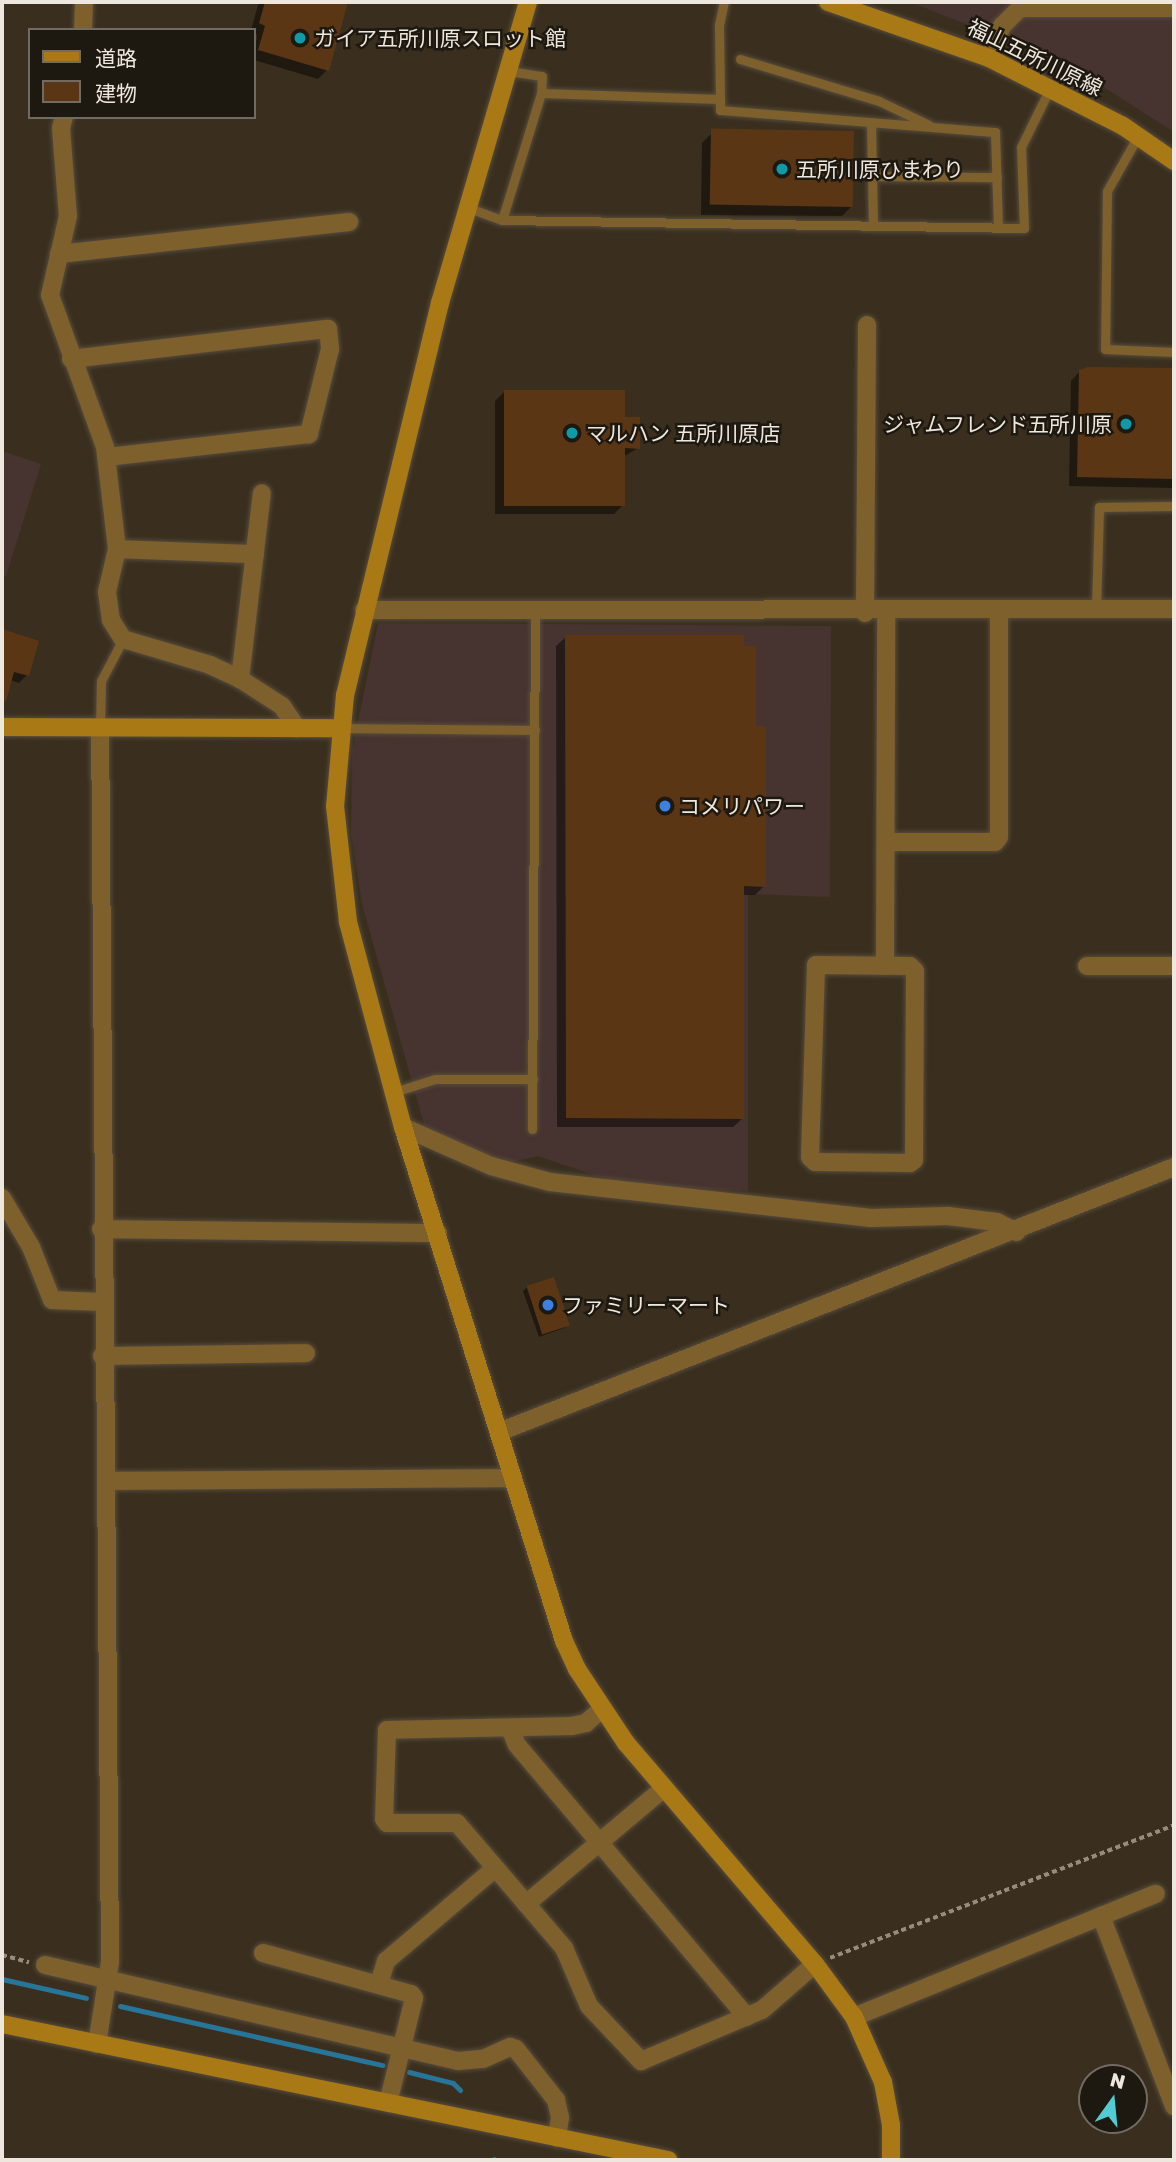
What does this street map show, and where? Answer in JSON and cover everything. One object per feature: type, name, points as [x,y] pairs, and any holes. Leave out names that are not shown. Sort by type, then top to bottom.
[{"type":"street","points":[[83,28],[84,2]]},
{"type":"street","points":[[528,2],[424,365],[364,610],[339,728],[335,806],[348,922],[403,1127],[564,1641],[602,1709],[663,1789],[815,1964],[854,2017],[886,2093],[891,2160]]},
{"type":"street","name":"福山五所川原線","points":[[828,2],[989,58],[1051,86],[1173,157]]},
{"type":"street","points":[[989,58],[1012,12],[1037,5],[1174,8]]},
{"type":"street","points":[[63,119],[61,128],[68,216],[50,295],[106,457],[117,549],[107,592],[111,620],[123,639],[210,665],[240,679],[282,706],[297,728]]},
{"type":"street","points":[[60,254],[349,222]]},
{"type":"street","points":[[865,612],[867,325]]},
{"type":"street","points":[[71,359],[328,329],[330,349],[309,434],[106,457]]},
{"type":"street","points":[[240,679],[262,493]]},
{"type":"street","points":[[117,549],[255,554]]},
{"type":"street","points":[[364,610],[535,613],[1174,609]]},
{"type":"street","points":[[886,842],[995,842],[999,837],[999,611]]},
{"type":"street","points":[[885,966],[886,612]]},
{"type":"street","points":[[2,727],[339,728]]},
{"type":"street","points":[[97,2044],[109,1979],[106,1481],[101,1229],[100,728]]},
{"type":"street","points":[[816,965],[885,966],[910,966],[915,971],[914,1160],[815,1162],[810,1157],[812,970],[816,965]]},
{"type":"street","points":[[1087,966],[1174,966]]},
{"type":"street","points":[[403,1127],[491,1166],[550,1182],[871,1218],[948,1216],[997,1222],[1017,1232]]},
{"type":"street","points":[[499,1432],[1017,1232],[1174,1167]]},
{"type":"street","points":[[2,1198],[32,1247],[52,1300],[102,1301]]},
{"type":"street","points":[[101,1229],[438,1233]]},
{"type":"street","points":[[102,1356],[306,1353]]},
{"type":"street","points":[[106,1481],[513,1478]]},
{"type":"street","points":[[602,1709],[586,1723],[572,1726],[384,1733],[387,1823],[452,1821],[564,1948],[589,2006],[641,2061],[762,2010],[815,1964]]},
{"type":"street","points":[[510,1728],[517,1745],[747,2017]]},
{"type":"street","points":[[526,1904],[663,1789]]},
{"type":"street","points":[[379,1984],[386,1961],[494,1869]]},
{"type":"street","points":[[854,2017],[1157,1894]]},
{"type":"street","points":[[1101,1916],[1174,2106]]},
{"type":"street","points":[[263,1953],[379,1984],[414,1998],[388,2104]]},
{"type":"street","points":[[45,1965],[471,2062],[510,2047],[516,2049],[556,2100],[560,2118],[557,2138]]},
{"type":"street","points":[[2,2024],[557,2138],[631,2157],[668,2160]]},
{"type":"lane","points":[[724,2],[719,25],[720,110],[995,132],[998,228]]},
{"type":"lane","points":[[740,59],[879,101],[934,127]]},
{"type":"lane","points":[[502,220],[541,93],[542,76],[509,71]]},
{"type":"lane","points":[[469,208],[502,220],[1024,228],[1021,147],[1051,86]]},
{"type":"lane","points":[[541,93],[720,99]]},
{"type":"lane","points":[[870,122],[873,226]]},
{"type":"lane","points":[[1138,136],[1107,191],[1105,349],[1174,352]]},
{"type":"lane","points":[[872,176],[997,177]]},
{"type":"lane","points":[[1096,609],[1099,507],[1174,506]]},
{"type":"lane","points":[[532,1129],[535,613]]},
{"type":"lane","points":[[100,728],[101,681],[123,639]]},
{"type":"lane","points":[[339,728],[535,730]]},
{"type":"lane","points":[[394,1092],[435,1079],[533,1079]]},
{"type":"path","points":[[815,1964],[1174,1825]]},
{"type":"path","points":[[2,1955],[45,1965]]},
{"type":"shaded area","points":[[910,2],[1174,2],[1174,132],[1091,79],[1044,55]]},
{"type":"shaded area","points":[[2,451],[41,464],[6,576],[2,576]]},
{"type":"shaded area","points":[[378,623],[831,626],[830,897],[748,894],[748,1191],[620,1184],[538,1156],[507,1163],[425,1128],[362,904],[351,833],[352,751]]},
{"type":"building","name":"ガイア五所川原スロット館","points":[[265,2],[348,2],[329,71],[258,50],[265,26],[259,23]]},
{"type":"building","name":"五所川原ひまわり","points":[[711,129],[854,131],[853,207],[710,204]]},
{"type":"building","name":"ジャムフレンド五所川原","points":[[1088,367],[1174,368],[1174,479],[1077,477],[1079,370]]},
{"type":"building","name":"マルハン 五所川原店","points":[[504,390],[625,390],[625,417],[640,417],[640,449],[625,448],[625,506],[504,506]]},
{"type":"building","points":[[2,629],[39,641],[29,676],[14,672],[6,701],[2,700]]},
{"type":"building","name":"コメリパワー","points":[[565,635],[744,635],[744,646],[756,646],[756,726],[766,726],[766,887],[744,886],[744,1119],[566,1118]]},
{"type":"building","name":"ファミリーマート","points":[[554,1277],[570,1326],[542,1334],[526,1286]]},
{"type":"waterway","points":[[2,1979],[86,1998]]},
{"type":"waterway","points":[[120,2006],[382,2065]]},
{"type":"waterway","points":[[409,2072],[453,2083],[460,2090]]},
{"type":"place","name":"ガイア五所川原スロット館","points":[[300,38]]},
{"type":"place","name":"五所川原ひまわり","points":[[782,169]]},
{"type":"place","name":"ジャムフレンド五所川原","points":[[1126,424]]},
{"type":"place","name":"マルハン 五所川原店","points":[[572,433]]},
{"type":"place","name":"コメリパワー","points":[[665,806]]},
{"type":"place","name":"ファミリーマート","points":[[548,1305]]}]
